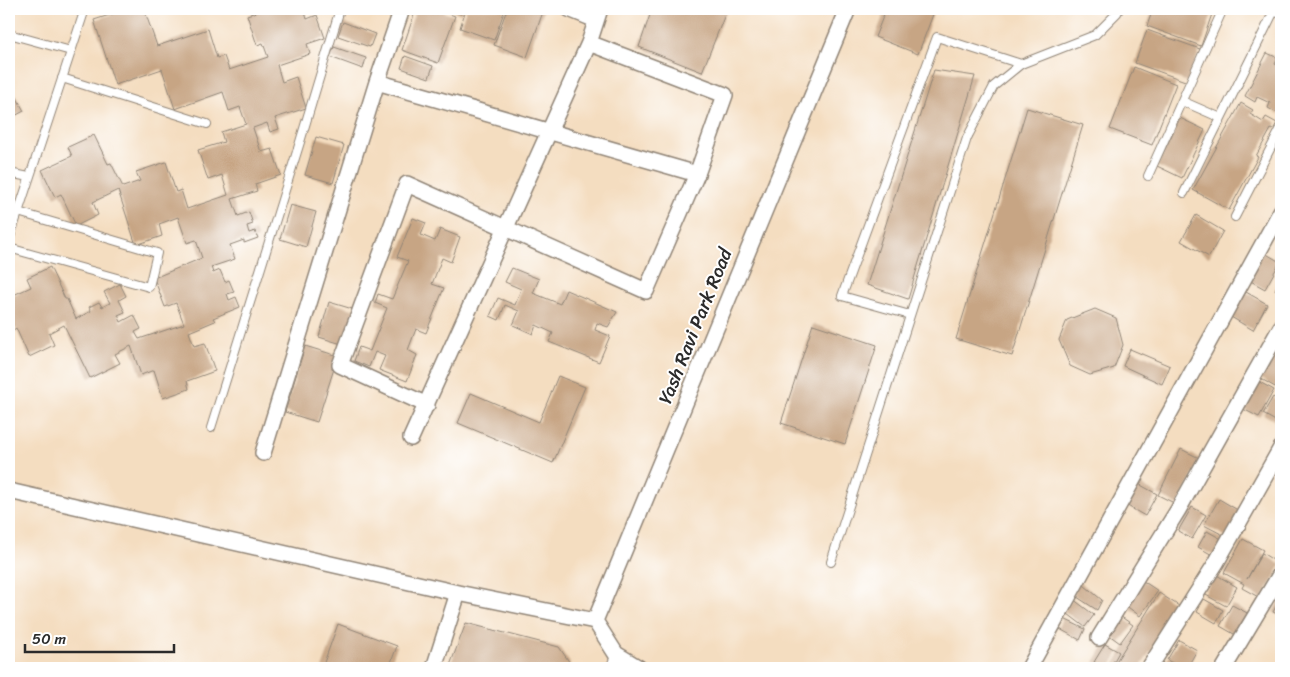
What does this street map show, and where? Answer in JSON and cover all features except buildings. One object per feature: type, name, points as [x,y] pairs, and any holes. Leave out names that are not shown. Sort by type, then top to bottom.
[{"type":"street","points":[[263,453],[376,82],[402,9]]},
{"type":"street","points":[[411,438],[589,43],[598,14],[569,9]]},
{"type":"street","name":"Yash Ravi Park Road","points":[[595,621],[848,9]]},
{"type":"street","points":[[426,405],[340,365],[407,184],[646,291],[697,174],[725,95],[589,43]]},
{"type":"street","points":[[376,82],[697,174]]},
{"type":"street","points":[[1029,668],[1281,211]]},
{"type":"street","points":[[1098,638],[1178,510],[1281,327]]},
{"type":"street","points":[[1149,668],[1216,563],[1281,448]]},
{"type":"street","points":[[9,491],[458,593],[595,621],[616,654],[639,668]]},
{"type":"street","points":[[1224,668],[1281,573]]},
{"type":"street","points":[[434,668],[458,593]]},
{"type":"lane","points":[[9,240],[84,10],[72,9]]},
{"type":"lane","points":[[211,428],[340,9]]},
{"type":"lane","points":[[831,562],[967,138],[994,86],[1021,64],[1095,36],[1119,9]]},
{"type":"lane","points":[[1148,176],[1223,9]]},
{"type":"lane","points":[[1184,193],[1274,11]]},
{"type":"lane","points":[[9,34],[71,51]]},
{"type":"lane","points":[[910,315],[842,296],[937,37],[1021,64]]},
{"type":"lane","points":[[62,78],[207,124]]},
{"type":"lane","points":[[1182,101],[1221,118]]},
{"type":"lane","points":[[1235,217],[1281,128]]},
{"type":"lane","points":[[9,173],[30,177]]},
{"type":"lane","points":[[9,248],[150,287],[157,253],[18,212]]},
{"type":"lane","points":[[610,668],[616,654]]}]
